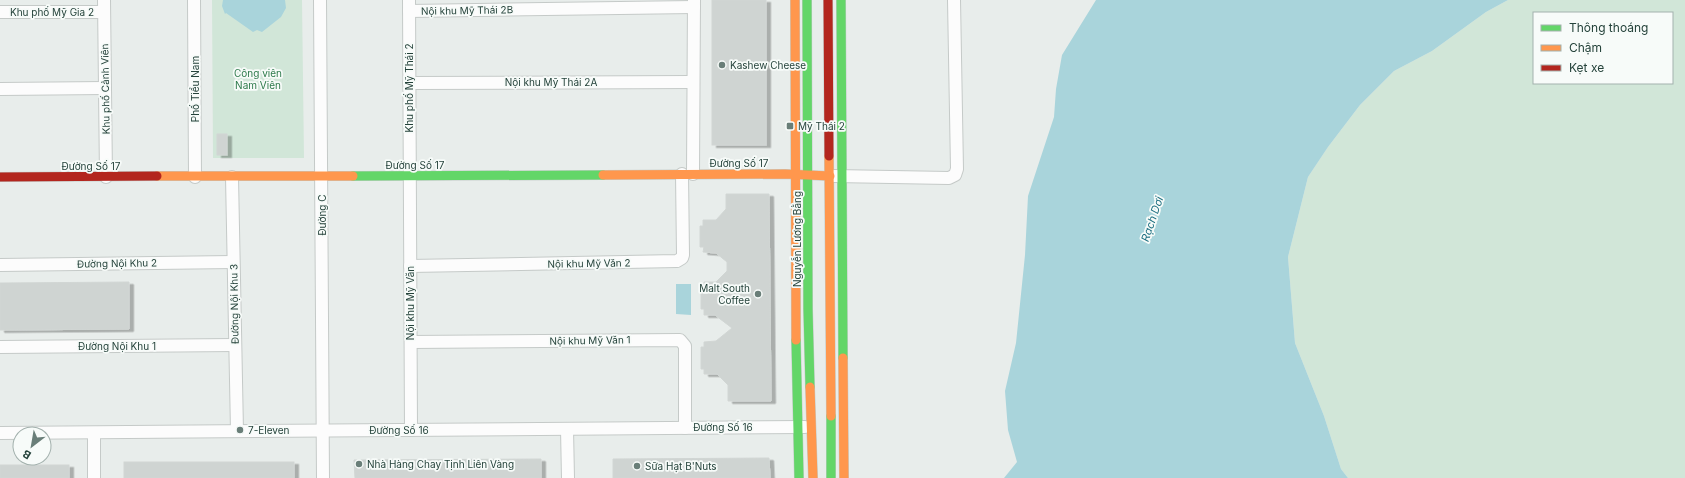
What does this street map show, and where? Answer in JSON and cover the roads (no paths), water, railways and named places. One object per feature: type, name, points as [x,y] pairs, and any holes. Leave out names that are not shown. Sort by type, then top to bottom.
[{"type":"main road","name":"Nguyễn Lương Bằng","points":[[795,0],[795,310],[799,478]]},
{"type":"main road","name":"Nguyễn Lương Bằng","points":[[807,0],[808,309],[813,478]]},
{"type":"main road","points":[[828,0],[836,176],[844,478]]},
{"type":"main road","points":[[831,478],[836,176],[841,0]]},
{"type":"main road","name":"Đường Số 17","points":[[0,177],[688,174],[807,174],[836,176]]},
{"type":"street","name":"Phố Tiểu Nam","points":[[194,0],[195,177]]},
{"type":"street","name":"Đường C","points":[[320,0],[323,478]]},
{"type":"street","points":[[836,176],[949,178],[955,175],[957,169],[954,0]]},
{"type":"street","points":[[688,174],[693,82],[694,3]]},
{"type":"street","name":"Nội khu Mỹ Thái 2B","points":[[409,5],[694,3]]},
{"type":"street","name":"Khu phố Mỹ Thái 2","points":[[409,5],[410,176]]},
{"type":"street","name":"Khu phố Mỹ Gia 2","points":[[0,12],[104,6]]},
{"type":"street","name":"Khu phố Cảnh Viên","points":[[104,6],[106,177]]},
{"type":"street","name":"Nội khu Mỹ Thái 2A","points":[[409,83],[693,82]]},
{"type":"street","points":[[0,89],[105,88]]},
{"type":"street","name":"Nội khu Mỹ Văn 2","points":[[410,266],[676,261],[682,258],[683,255],[688,174]]},
{"type":"street","name":"Nội khu Mỹ Văn","points":[[410,176],[411,430]]},
{"type":"street","name":"Đường Nội Khu 3","points":[[232,177],[236,431]]},
{"type":"street","name":"Đường Nội Khu 2","points":[[0,265],[233,262]]},
{"type":"street","name":"Nội khu Mỹ Văn 1","points":[[411,342],[680,340],[685,346],[685,428]]},
{"type":"street","name":"Đường Nội Khu 1","points":[[0,347],[235,345]]},
{"type":"street","points":[[798,427],[812,427]]},
{"type":"street","name":"Đường Số 16","points":[[0,433],[798,427]]},
{"type":"street","points":[[567,429],[568,478]]},
{"type":"street","points":[[94,433],[94,478]]},
{"type":"water","points":[[223,0],[285,0],[286,8],[281,17],[262,32],[257,30],[253,32],[226,13],[225,14],[222,6]]},
{"type":"water","name":"Rạch Dơi","points":[[1096,0],[1508,0],[1486,12],[1432,51],[1394,71],[1360,105],[1328,147],[1308,177],[1288,257],[1295,343],[1324,416],[1341,469],[1348,478],[1004,478],[1017,462],[1008,430],[1005,391],[1016,343],[1025,255],[1028,196],[1054,117],[1056,89],[1062,55]]},
{"type":"water","points":[[676,284],[691,284],[691,315],[676,314]]},
{"type":"place","name":"Kashew Cheese","points":[[722,65]]},
{"type":"place","name":"Mỹ Thái 2","points":[[790,126]]},
{"type":"place","name":"Malt South Coffee","points":[[758,294]]},
{"type":"place","name":"7-Eleven","points":[[240,430]]},
{"type":"place","name":"Nhà Hàng Chay Tịnh Liên Vàng","points":[[359,464]]},
{"type":"place","name":"Sữa Hạt B'Nuts","points":[[637,466]]},
{"type":"park label","name":"Công viên Nam Viên","points":[[258,78]]}]
